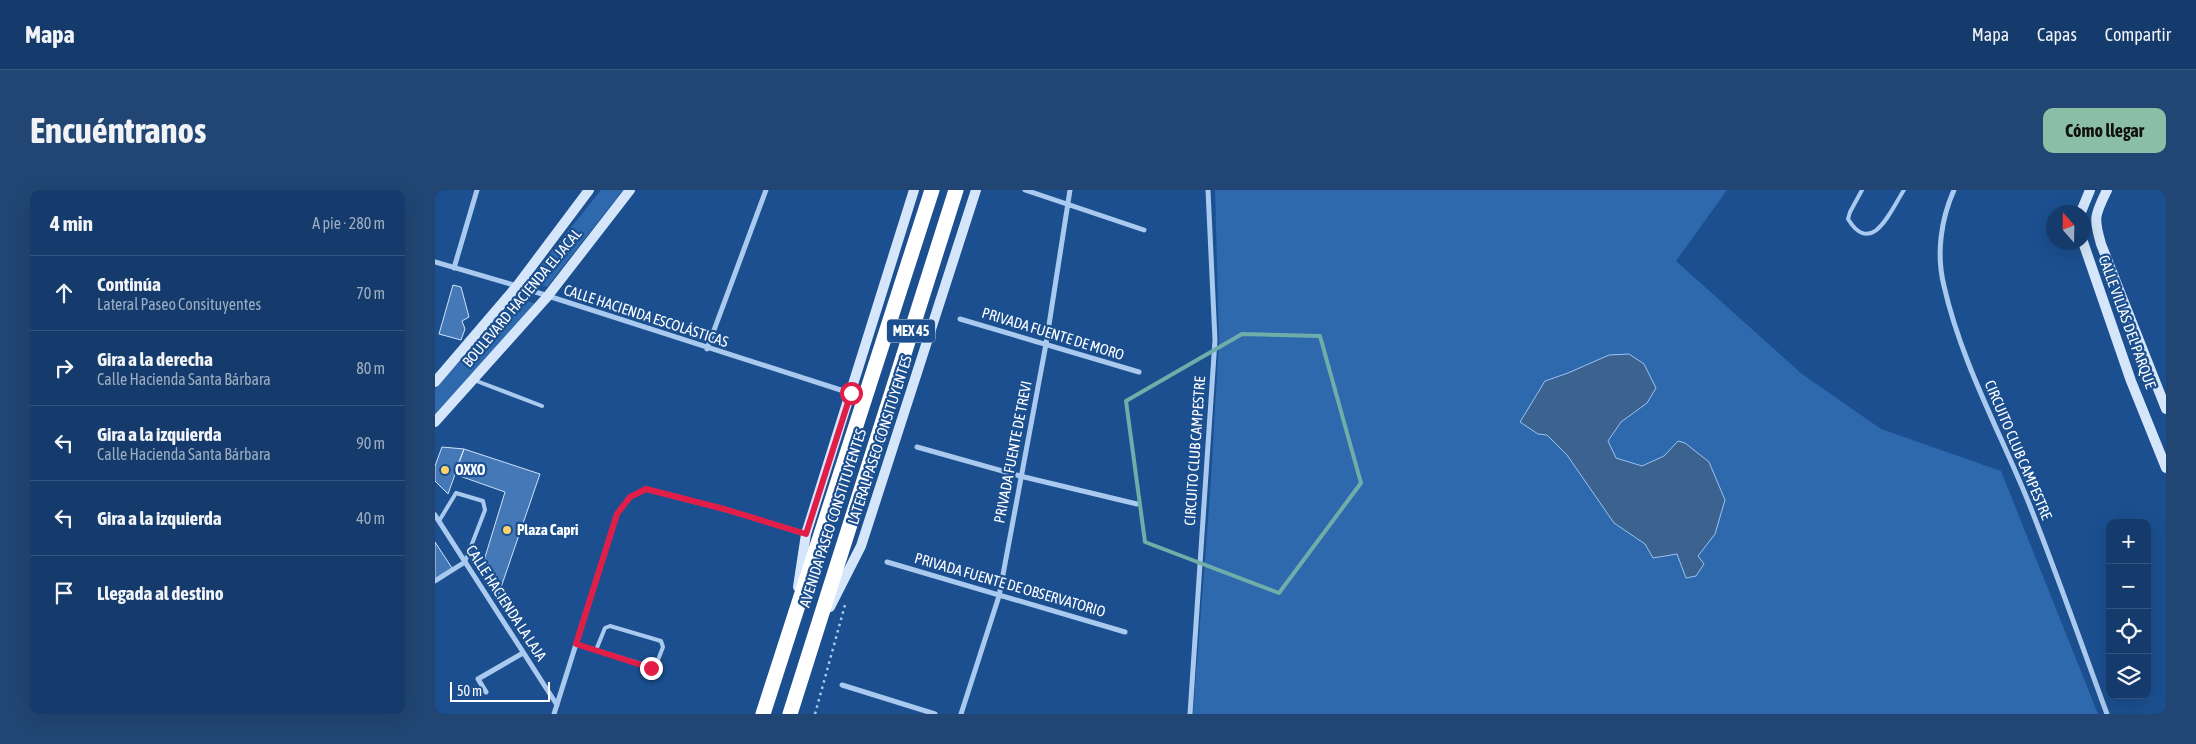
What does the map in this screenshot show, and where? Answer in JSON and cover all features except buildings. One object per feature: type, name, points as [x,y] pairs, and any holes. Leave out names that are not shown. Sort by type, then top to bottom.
[{"type":"highway","name":"AVENIDA PASEO CONSTITUYENTES","points":[[763,714],[932,190]]},
{"type":"highway","name":"AVENIDA PASEO CONSTITUYENTES","points":[[790,714],[956,190]]},
{"type":"main road","name":"BOULEVARD HACIENDA EL JACAL","points":[[435,382],[517,286],[589,190]]},
{"type":"main road","name":"BOULEVARD HACIENDA EL JACAL","points":[[435,422],[547,297],[629,190]]},
{"type":"main road","points":[[792,625],[806,534],[914,190]]},
{"type":"main road","name":"LATERAL PASEO CONSITUYENTES","points":[[814,636],[861,546],[976,190]]},
{"type":"main road","points":[[2084,205],[2090,190]]},
{"type":"main road","name":"CALLE VILLAS DEL PARQUE","points":[[2107,190],[2096,212],[2095,224],[2101,244],[2166,409]]},
{"type":"main road","name":"CALLE VILLAS DEL PARQUE","points":[[2086,250],[2131,381],[2166,468]]},
{"type":"street","points":[[454,268],[477,190]]},
{"type":"street","points":[[707,348],[766,190]]},
{"type":"street","points":[[1025,190],[1144,230]]},
{"type":"street","name":"PRIVADA FUENTE DE TREVI","points":[[961,714],[999,596],[1046,344],[1070,190]]},
{"type":"street","name":"CIRCUITO CLUB CAMPESTRE","points":[[1190,714],[1215,340],[1208,190]]},
{"type":"street","name":"CIRCUITO CLUB CAMPESTRE","points":[[1954,190],[1947,206],[1940,241],[1943,285],[1961,344],[2028,502],[2107,714]]},
{"type":"street","name":"CALLE HACIENDA ESCOLÁSTICAS","points":[[435,262],[517,286],[851,393]]},
{"type":"street","name":"PRIVADA FUENTE DE MORO","points":[[960,319],[1139,372]]},
{"type":"street","points":[[917,447],[1020,476],[1137,504]]},
{"type":"street","points":[[553,714],[617,514],[630,497],[646,489],[724,509],[806,534]]},
{"type":"street","name":"CALLE HACIENDA LA LAJA","points":[[435,514],[557,705]]},
{"type":"street","points":[[435,581],[465,562]]},
{"type":"street","name":"PRIVADA FUENTE DE OBSERVATORIO","points":[[887,562],[1125,632]]},
{"type":"street","points":[[487,692],[478,679],[523,653]]},
{"type":"street","points":[[842,685],[935,714]]},
{"type":"lane","points":[[1862,190],[1848,219],[1853,227],[1868,235],[1873,234],[1881,226],[1904,190]]},
{"type":"lane","points":[[473,379],[542,406]]},
{"type":"lane","points":[[439,520],[456,494],[483,501],[485,510],[465,562]]},
{"type":"lane","points":[[576,644],[651,668],[656,665],[663,647],[661,641],[610,626],[605,628],[596,650]]},
{"type":"path","points":[[815,714],[846,604]]},
{"type":"highlighted area","points":[[1242,334],[1320,336],[1361,483],[1279,593],[1145,542],[1126,401]]},
{"type":"shaded area","points":[[601,190],[623,190],[547,287],[529,280]]},
{"type":"shaded area","points":[[1215,190],[1727,190],[1676,261],[1802,374],[1881,429],[2001,471],[2098,714],[1193,714],[1210,494],[1219,341]],"holes":[[[1568,373],[1647,403],[1621,422],[1608,442],[1616,459],[1642,466],[1664,456],[1678,441],[1715,533],[1698,556],[1686,578],[1677,554],[1653,557],[1645,544],[1614,523],[1567,455],[1547,435],[1538,434],[1539,392],[1545,381]]]},
{"type":"shaded area","points":[[517,297],[536,304],[435,415],[435,389]]},
{"type":"shaded area","points":[[1629,354],[1644,364],[1656,388],[1647,403],[1621,422],[1608,441],[1616,458],[1642,466],[1664,456],[1678,441],[1685,443],[1709,462],[1725,500],[1715,534],[1698,556],[1704,564],[1696,576],[1686,578],[1677,554],[1653,558],[1645,544],[1614,523],[1567,455],[1547,435],[1538,434],[1520,422],[1545,381],[1609,355]]},
{"type":"place","name":"OXXO","points":[[445,470]]},
{"type":"place","name":"Plaza Capri","points":[[507,530]]},
{"type":"route","points":[[651,668],[576,644],[617,514],[630,497],[646,489],[724,509],[806,534],[851,393]]}]
